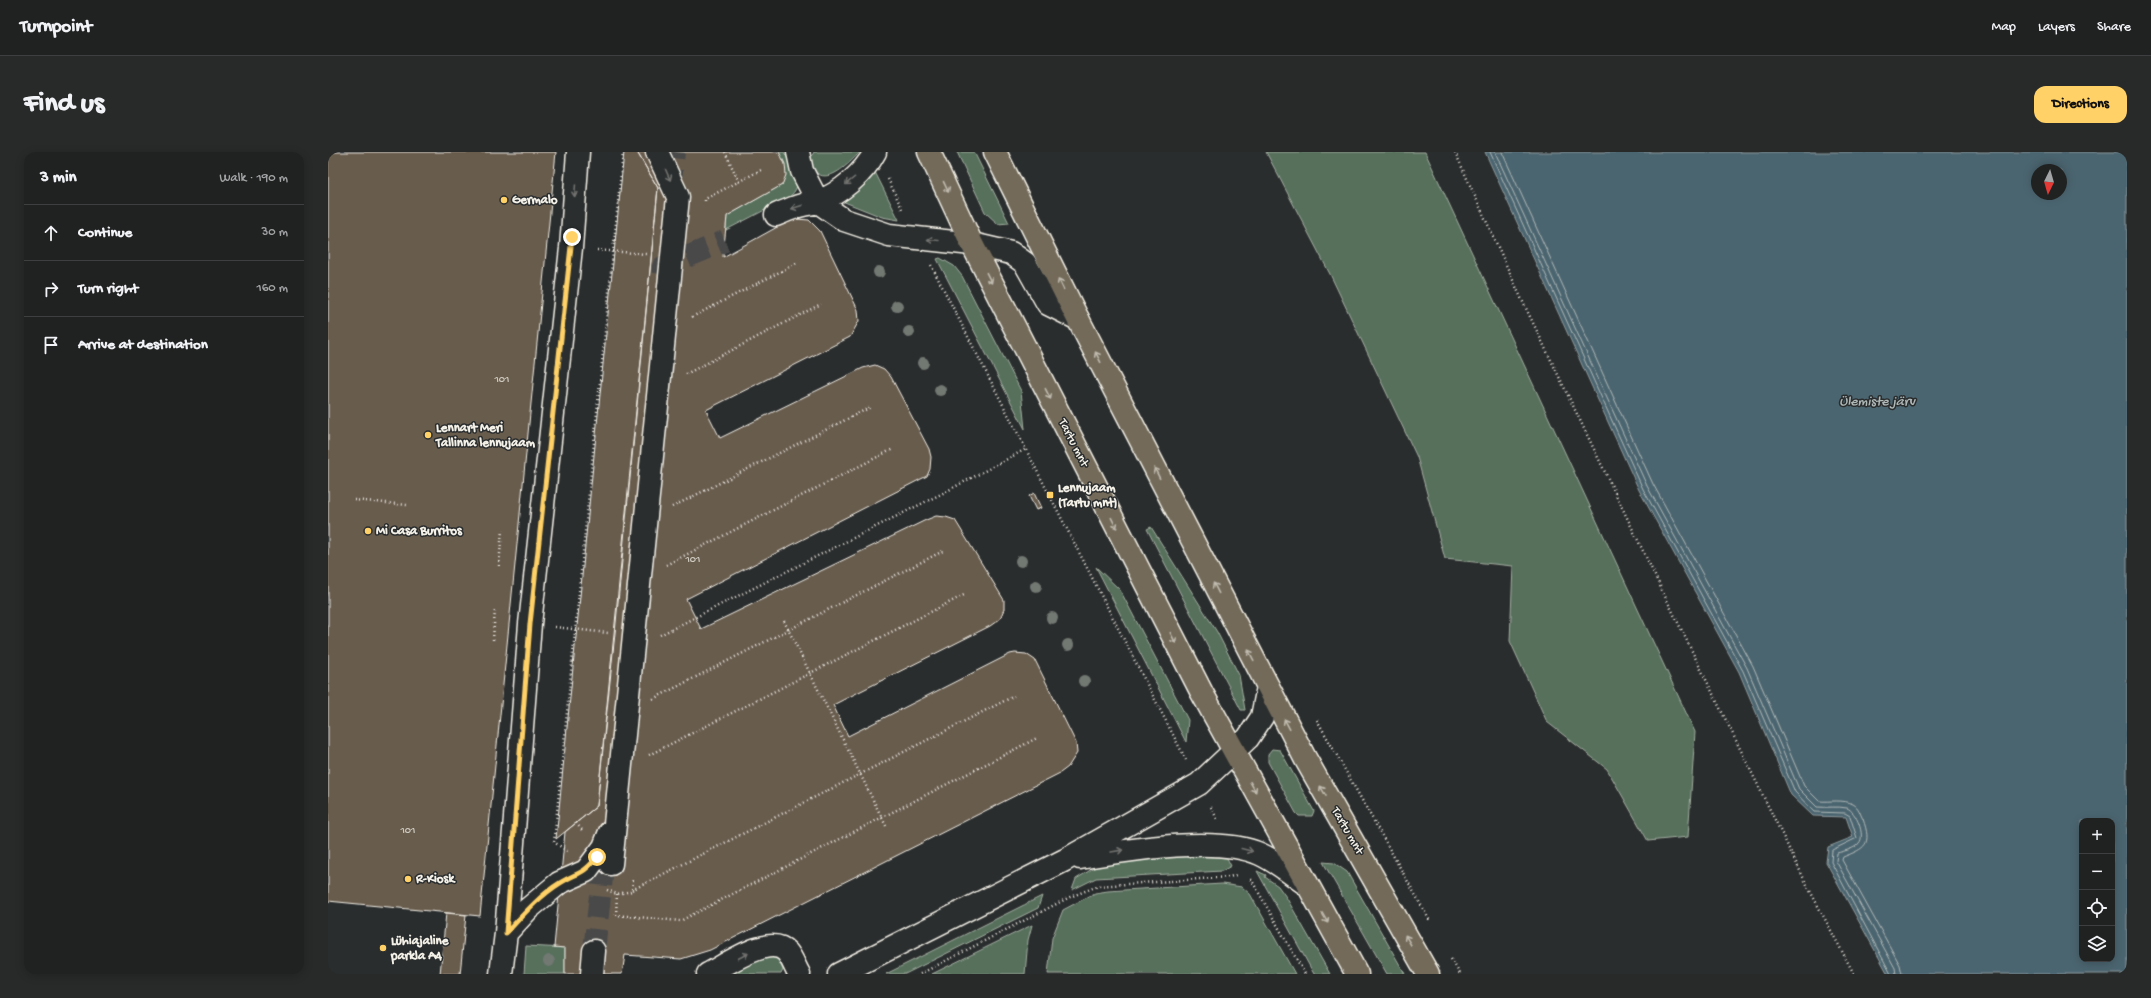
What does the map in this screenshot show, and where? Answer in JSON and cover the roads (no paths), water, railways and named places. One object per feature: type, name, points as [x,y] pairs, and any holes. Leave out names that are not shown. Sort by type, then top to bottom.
[{"type":"highway","name":"Tartu mnt","points":[[929,152],[972,244],[1096,489],[1234,753],[1357,974]]},
{"type":"highway","name":"Tartu mnt","points":[[995,152],[1078,319],[1305,758],[1428,974]]},
{"type":"street","points":[[501,974],[506,933],[530,624],[570,256],[578,152]]},
{"type":"street","points":[[611,864],[678,198],[657,152]]},
{"type":"street","points":[[798,152],[802,171],[818,202],[844,220],[889,235],[972,244],[1011,253],[1025,263],[1048,304],[1078,319]]},
{"type":"street","points":[[776,215],[797,206],[818,202],[852,180],[868,164],[875,152]]},
{"type":"street","points":[[839,974],[1065,860],[1199,784],[1234,753],[1248,738],[1262,718],[1268,687]]},
{"type":"street","points":[[512,974],[514,951],[521,938],[569,894],[604,847],[616,820]]},
{"type":"street","points":[[1065,860],[1132,848],[1199,845],[1232,847],[1260,854],[1306,884]]},
{"type":"street","points":[[506,933],[528,909],[559,883],[586,870]]},
{"type":"street","points":[[708,974],[757,949],[769,945],[779,946],[787,952],[799,974]]},
{"type":"street","points":[[592,974],[594,951]]},
{"type":"water","name":"Ülemiste järv","points":[[1485,152],[2127,152],[2127,974],[1888,974],[1826,862],[1828,847],[1853,837],[1846,817],[1813,816],[1791,795],[1739,672],[1639,490]]},
{"type":"tunnel","points":[[670,191],[674,152]]},
{"type":"tunnel","points":[[662,274],[663,267],[725,241]]},
{"type":"tunnel","points":[[594,951],[606,840]]},
{"type":"place","name":"Germalo","points":[[504,200]]},
{"type":"place","name":"Lennart Meri Tallinna lennujaam","points":[[428,435]]},
{"type":"place","name":"Lennujaam (Tartu mnt)","points":[[1050,495]]},
{"type":"place","name":"Mi Casa Burritos","points":[[368,531]]},
{"type":"place","name":"R-Kiosk","points":[[408,879]]},
{"type":"place","name":"Lühiajaline parkla A4","points":[[383,948]]}]
